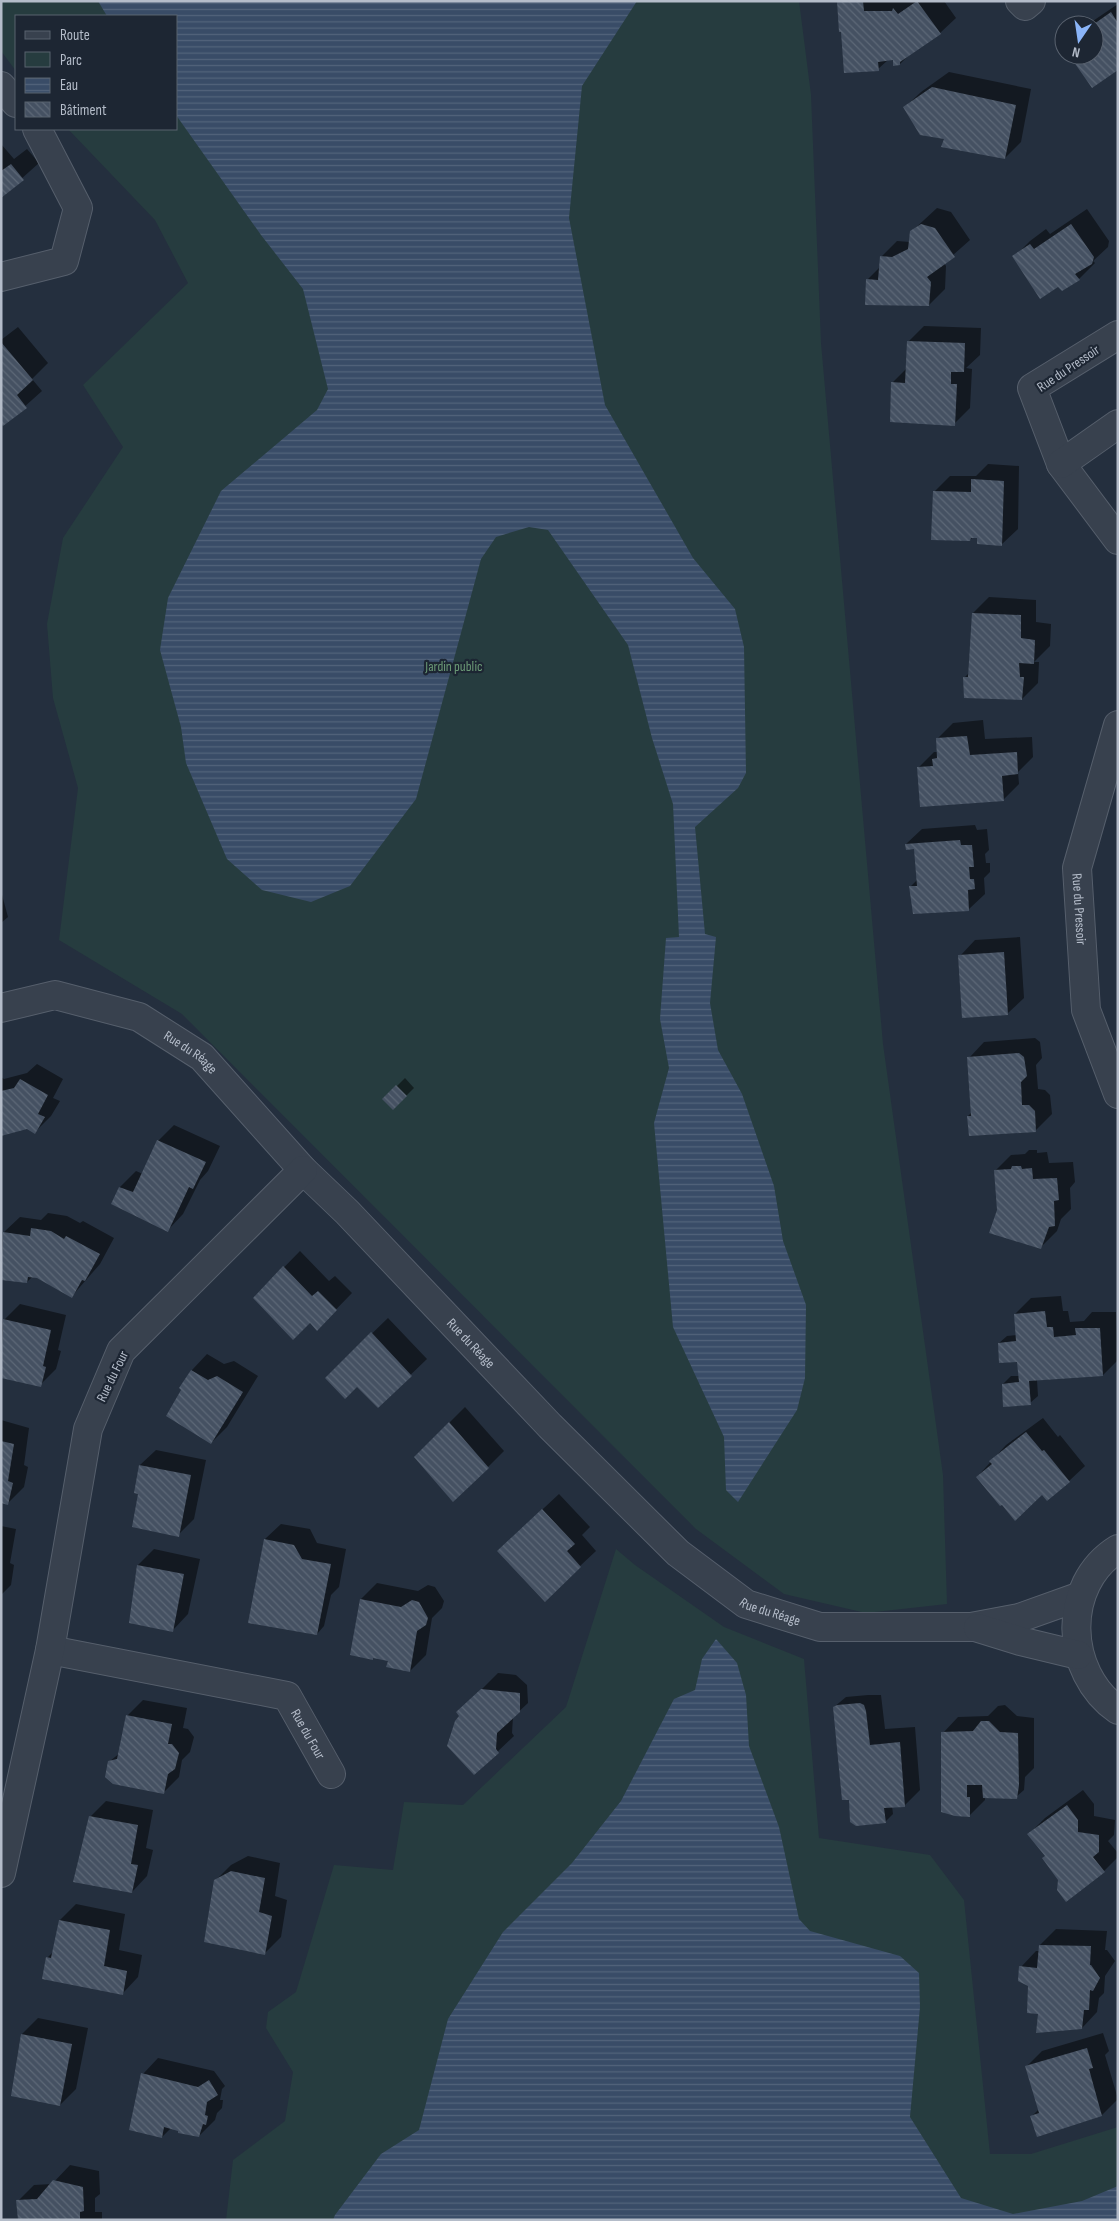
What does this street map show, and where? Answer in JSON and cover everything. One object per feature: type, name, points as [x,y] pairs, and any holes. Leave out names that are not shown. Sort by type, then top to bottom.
[{"type":"street","points":[[1020,1],[1024,6],[1031,1]]},
{"type":"street","points":[[1,86],[15,103]]},
{"type":"street","points":[[1,277],[64,261],[78,208],[39,130]]},
{"type":"street","name":"Rue du Pressoir","points":[[1118,335],[1032,388],[1061,464],[1118,540]]},
{"type":"street","points":[[1061,464],[1118,424]]},
{"type":"street","name":"Rue du Pressoir","points":[[1118,725],[1077,868],[1086,1010],[1118,1094]]},
{"type":"street","name":"Rue du Réage","points":[[1,1008],[55,995],[139,1017],[202,1058],[304,1170],[347,1212],[550,1426],[678,1554],[746,1604],[820,1627],[972,1627]]},
{"type":"street","name":"Rue du Four","points":[[1,1873],[50,1650],[88,1429],[121,1351],[304,1170]]},
{"type":"street","points":[[1118,1548],[1093,1572],[1080,1596],[1075,1625],[1078,1655],[1089,1681],[1107,1702],[1118,1710]]},
{"type":"street","points":[[972,1627],[1020,1618],[1080,1596]]},
{"type":"street","points":[[972,1627],[1078,1655]]},
{"type":"street","name":"Rue du Four","points":[[50,1650],[287,1696],[331,1774]]},
{"type":"green space","name":"Jardin public","points":[[1,1],[799,1],[811,95],[821,343],[883,1044],[943,1475],[947,1604],[866,1613],[784,1594],[696,1529],[182,1014],[59,940],[78,788],[53,698],[47,624],[63,538],[123,447],[83,385],[188,283],[155,220],[69,130],[178,130],[178,15],[15,15],[15,70],[1,51]]},
{"type":"green space","points":[[616,1549],[635,1565],[724,1627],[804,1659],[819,1838],[930,1855],[964,1900],[990,2154],[1031,2154],[1118,2127],[1118,2220],[226,2220],[233,2160],[285,2121],[293,2072],[266,2028],[268,2012],[296,1992],[334,1865],[393,1870],[404,1802],[463,1805],[566,1707]]},
{"type":"water","points":[[98,1],[637,1],[582,86],[569,218],[605,405],[693,558],[735,609],[744,647],[746,773],[738,788],[695,827],[705,934],[716,937],[710,1003],[718,1050],[742,1094],[774,1186],[783,1241],[806,1305],[805,1378],[797,1410],[738,1502],[726,1490],[724,1437],[673,1327],[654,1123],[669,1068],[660,1019],[666,938],[679,937],[673,804],[652,738],[628,645],[548,530],[529,527],[496,537],[481,559],[416,799],[350,886],[311,902],[262,890],[227,859],[186,763],[181,727],[160,650],[168,598],[221,491],[317,410],[328,389],[303,289],[261,235],[178,118],[178,15],[106,15]]},
{"type":"water","points":[[716,1639],[737,1663],[746,1695],[749,1746],[779,1827],[799,1919],[810,1931],[900,1956],[919,1973],[920,2007],[910,2117],[961,2198],[1013,2214],[1082,2201],[1118,2186],[1118,2220],[333,2220],[381,2154],[419,2130],[448,2019],[503,1932],[572,1863],[621,1801],[674,1699],[695,1690],[702,1659]]},
{"type":"building","points":[[837,1],[863,1],[864,11],[892,11],[893,8],[898,14],[917,1],[941,34],[900,62],[900,65],[893,66],[893,60],[878,62],[879,71],[844,73]]},
{"type":"building","points":[[1111,12],[1118,23],[1118,70],[1092,88],[1076,65],[1104,65],[1104,17]]},
{"type":"building","points":[[932,87],[1016,105],[1005,159],[941,147],[944,139],[920,135],[903,107]]},
{"type":"building","points":[[11,164],[24,180],[1,198],[1,171]]},
{"type":"building","points":[[921,224],[935,228],[955,257],[927,277],[931,282],[929,306],[865,305],[866,279],[878,280],[880,256],[892,257],[908,249],[910,231]]},
{"type":"building","points":[[1071,224],[1094,257],[1092,264],[1075,274],[1080,280],[1062,291],[1058,287],[1040,299],[1012,256],[1030,244],[1034,249]]},
{"type":"building","points":[[907,341],[965,343],[964,372],[951,372],[951,384],[957,384],[955,426],[890,422],[891,382],[905,383]]},
{"type":"building","points":[[1,342],[33,380],[17,395],[27,408],[3,426],[1,424]]},
{"type":"building","points":[[971,479],[1004,481],[1002,546],[977,544],[977,538],[971,538],[970,541],[931,540],[933,491],[971,492]]},
{"type":"building","points":[[972,613],[1021,615],[1021,638],[1035,640],[1034,664],[1019,663],[1020,677],[1024,677],[1022,700],[964,698],[963,677],[968,677]]},
{"type":"building","points":[[967,736],[970,755],[1017,752],[1018,774],[1002,776],[1004,801],[920,807],[917,767],[933,766],[932,759],[937,758],[936,738]]},
{"type":"building","points":[[960,840],[961,845],[972,845],[974,867],[969,867],[970,879],[974,879],[975,889],[968,890],[969,911],[913,914],[909,886],[917,886],[914,849],[906,850],[905,844]]},
{"type":"building","points":[[1004,952],[1008,1015],[962,1018],[958,955]]},
{"type":"building","points":[[1019,1053],[1024,1057],[1027,1076],[1021,1082],[1022,1105],[1029,1105],[1035,1111],[1036,1132],[969,1136],[967,1116],[971,1116],[967,1057]]},
{"type":"building","points":[[20,1079],[48,1095],[38,1114],[45,1117],[35,1134],[27,1129],[1,1136],[1,1091],[14,1088]]},
{"type":"building","points":[[396,1085],[407,1096],[393,1110],[382,1099]]},
{"type":"building","points":[[157,1140],[206,1162],[193,1189],[189,1187],[168,1232],[111,1204],[119,1187],[133,1192]]},
{"type":"building","points":[[1012,1166],[1021,1166],[1022,1169],[1032,1168],[1033,1179],[1057,1178],[1059,1200],[1054,1201],[1055,1226],[1049,1227],[1041,1249],[989,1233],[997,1210],[994,1170],[1011,1169]]},
{"type":"building","points":[[31,1228],[51,1231],[64,1239],[66,1236],[100,1254],[85,1281],[82,1280],[72,1298],[37,1278],[28,1277],[27,1283],[1,1280],[3,1232],[30,1236]]},
{"type":"building","points":[[283,1266],[312,1296],[318,1291],[337,1310],[317,1331],[310,1323],[293,1340],[253,1298]]},
{"type":"building","points":[[1045,1311],[1047,1327],[1053,1327],[1054,1337],[1076,1335],[1075,1328],[1100,1328],[1103,1376],[1029,1381],[1031,1405],[1003,1407],[1002,1384],[1019,1382],[1017,1362],[999,1363],[998,1343],[1016,1341],[1014,1314]]},
{"type":"building","points":[[3,1319],[51,1330],[43,1366],[46,1367],[41,1387],[1,1378]]},
{"type":"building","points":[[371,1332],[412,1376],[378,1408],[357,1387],[345,1399],[325,1378]]},
{"type":"building","points":[[191,1370],[208,1380],[217,1376],[243,1392],[211,1444],[166,1416],[181,1390],[179,1388]]},
{"type":"building","points":[[449,1422],[489,1468],[453,1502],[414,1457]]},
{"type":"building","points":[[1026,1432],[1042,1451],[1044,1450],[1070,1482],[1047,1501],[1042,1495],[1015,1521],[976,1477],[992,1464],[989,1461]]},
{"type":"building","points":[[1,1441],[14,1444],[8,1481],[13,1483],[8,1505],[1,1503]]},
{"type":"building","points":[[139,1465],[191,1475],[179,1537],[132,1527],[138,1494],[134,1493]]},
{"type":"building","points":[[542,1509],[575,1544],[567,1551],[581,1567],[545,1602],[497,1551]]},
{"type":"building","points":[[264,1539],[294,1545],[302,1559],[331,1564],[317,1635],[248,1623]]},
{"type":"building","points":[[137,1565],[184,1574],[173,1632],[129,1623]]},
{"type":"building","points":[[360,1599],[401,1607],[412,1600],[419,1602],[428,1618],[426,1625],[417,1631],[410,1672],[386,1667],[388,1661],[350,1655]]},
{"type":"building","points":[[481,1689],[520,1693],[520,1712],[497,1733],[496,1749],[499,1753],[474,1775],[447,1746],[455,1721],[459,1716],[456,1712]]},
{"type":"building","points":[[860,1703],[864,1705],[866,1711],[870,1745],[900,1742],[905,1807],[884,1808],[886,1823],[856,1826],[850,1822],[849,1800],[842,1800],[833,1707]]},
{"type":"building","points":[[126,1715],[172,1724],[168,1744],[172,1744],[179,1753],[175,1769],[168,1774],[164,1794],[113,1784],[105,1777],[108,1761],[117,1759]]},
{"type":"building","points":[[981,1721],[989,1721],[1000,1732],[1018,1733],[1019,1785],[1017,1799],[983,1798],[982,1785],[967,1785],[967,1797],[970,1797],[970,1817],[955,1816],[941,1812],[941,1732],[973,1731]]},
{"type":"building","points":[[1067,1805],[1078,1820],[1078,1832],[1099,1835],[1099,1852],[1093,1857],[1105,1872],[1066,1902],[1057,1890],[1058,1880],[1042,1858],[1045,1856],[1027,1834]]},
{"type":"building","points":[[89,1816],[138,1825],[131,1864],[138,1865],[132,1893],[73,1882]]},
{"type":"building","points":[[231,1871],[265,1878],[259,1912],[272,1916],[265,1955],[204,1942],[214,1880]]},
{"type":"building","points":[[59,1920],[110,1930],[104,1966],[127,1971],[123,1995],[42,1979],[46,1957],[51,1958]]},
{"type":"building","points":[[1039,1945],[1091,1946],[1090,1965],[1100,1978],[1093,1991],[1090,1990],[1089,2010],[1084,2010],[1082,2029],[1036,2033],[1038,2014],[1027,2013],[1028,1986],[1018,1981],[1019,1966],[1037,1968]]},
{"type":"building","points":[[21,2034],[72,2044],[60,2106],[11,2096]]},
{"type":"building","points":[[1087,2048],[1093,2068],[1089,2069],[1102,2116],[1037,2137],[1030,2116],[1039,2113],[1025,2066]]},
{"type":"building","points":[[141,2073],[198,2087],[209,2080],[218,2095],[207,2102],[205,2115],[208,2116],[206,2125],[203,2124],[199,2137],[178,2133],[178,2131],[164,2127],[162,2138],[129,2130]]},
{"type":"building","points":[[53,2180],[83,2187],[84,2211],[80,2212],[80,2220],[18,2220],[16,2200],[37,2199]]}]
